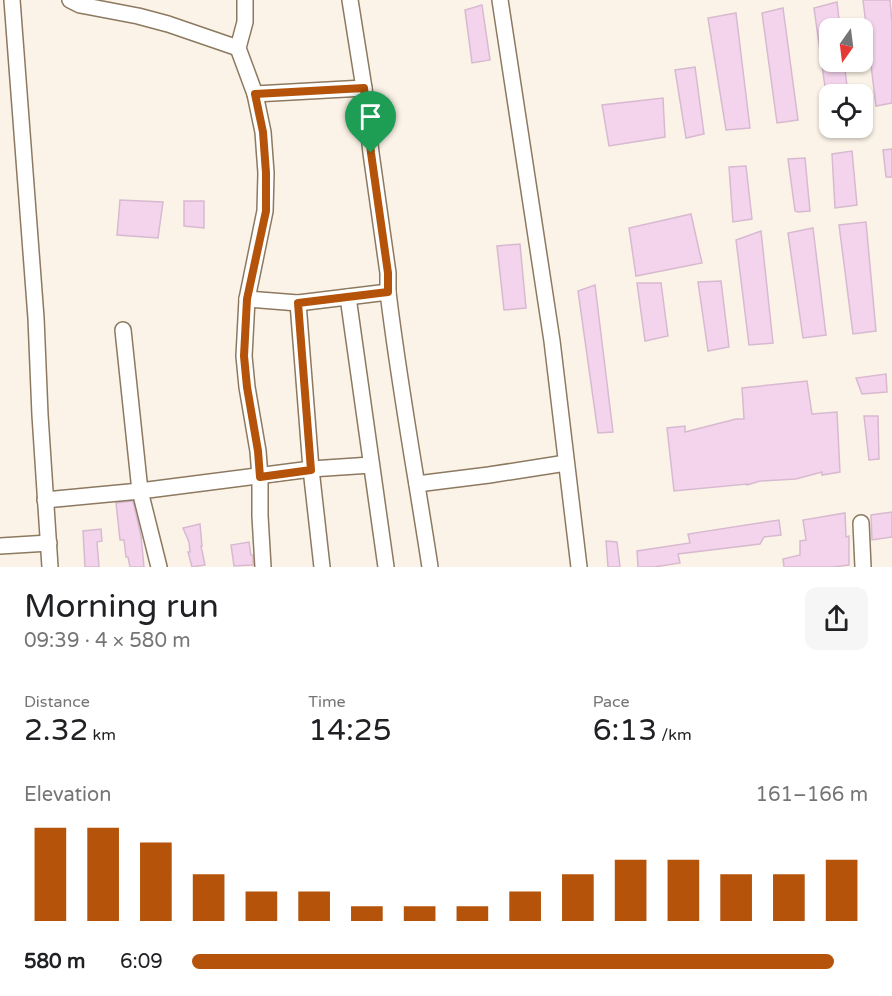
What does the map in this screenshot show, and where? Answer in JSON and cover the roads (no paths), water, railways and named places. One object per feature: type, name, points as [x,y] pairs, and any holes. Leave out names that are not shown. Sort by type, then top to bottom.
[{"type":"street","points":[[12,0],[36,318],[50,567]]},
{"type":"street","points":[[70,0],[81,6],[168,24],[238,48]]},
{"type":"street","points":[[245,0],[245,22],[238,48],[255,94],[263,132],[266,173],[266,211],[247,299],[244,356],[258,451],[262,567]]},
{"type":"street","points":[[350,0],[364,88],[396,352],[430,567]]},
{"type":"street","points":[[500,0],[552,341],[579,567]]},
{"type":"street","points":[[255,94],[364,88]]},
{"type":"street","points":[[247,299],[298,303],[388,292]]},
{"type":"street","points":[[348,297],[386,567]]},
{"type":"street","points":[[298,303],[311,470],[322,567]]},
{"type":"street","points":[[123,330],[140,492],[159,567]]},
{"type":"street","points":[[417,484],[566,463]]},
{"type":"street","points":[[45,500],[140,492],[311,470],[371,465]]},
{"type":"street","points":[[861,523],[863,567]]},
{"type":"street","points":[[0,546],[49,543]]}]
